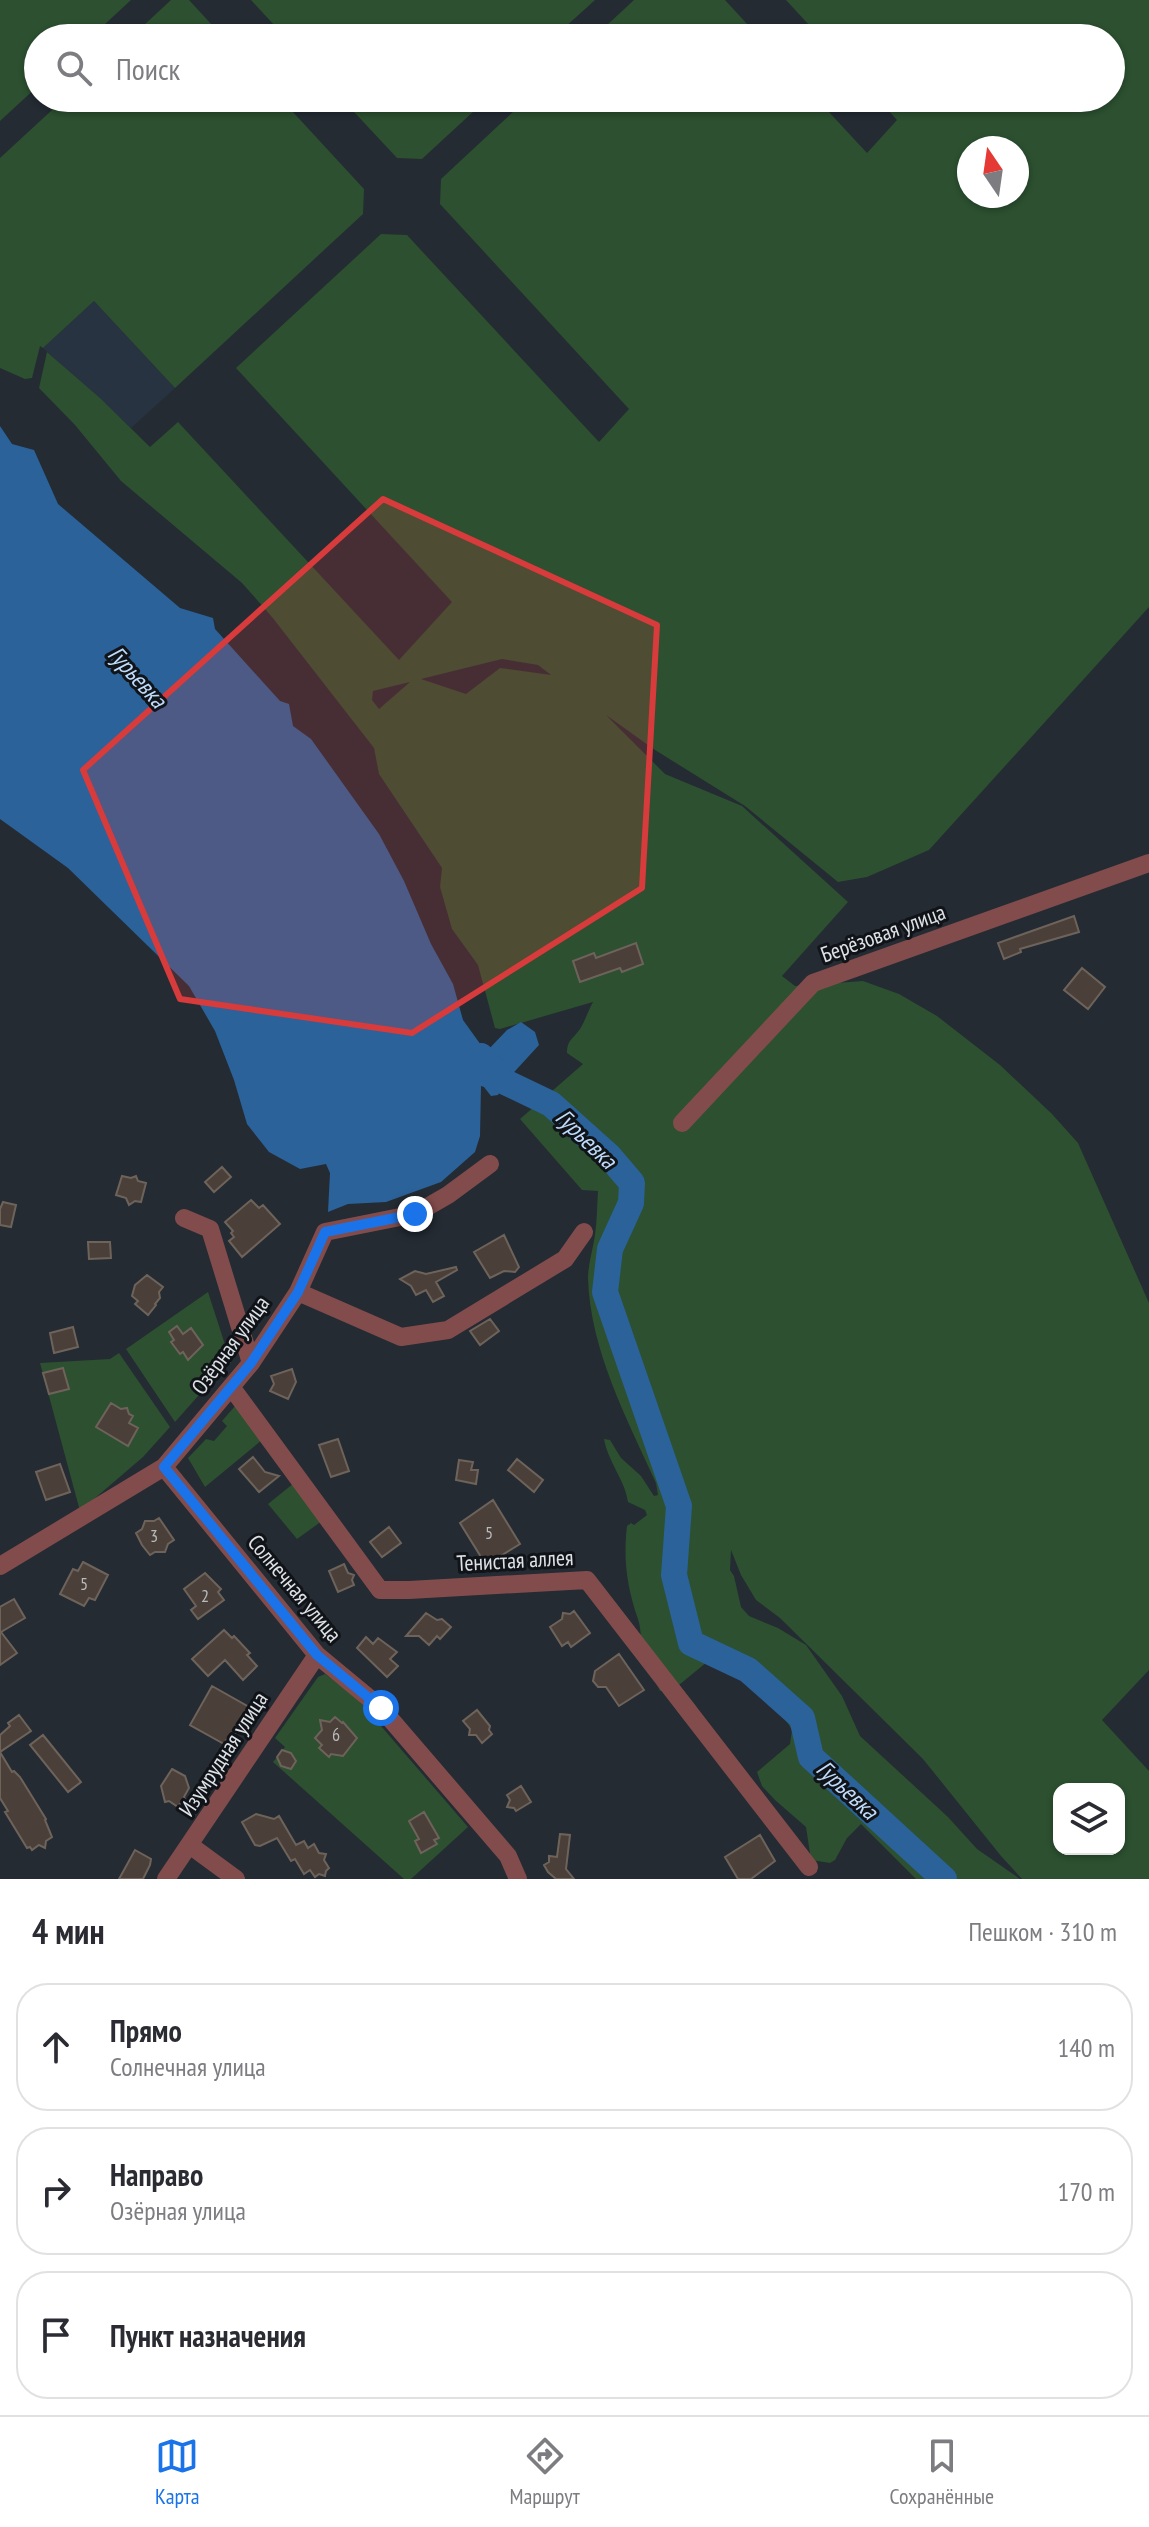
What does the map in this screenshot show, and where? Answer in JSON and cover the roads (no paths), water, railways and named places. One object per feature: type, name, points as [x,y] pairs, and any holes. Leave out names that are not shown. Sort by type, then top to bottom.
[{"type":"street","name":"Берёзовая улица","points":[[682,1123],[813,983],[1149,863]]},
{"type":"street","name":"Озёрная улица","points":[[0,1566],[164,1467],[251,1363],[298,1292],[325,1232],[415,1214],[448,1195],[490,1164]]},
{"type":"street","points":[[184,1218],[210,1229],[251,1363]]},
{"type":"street","points":[[298,1292],[401,1337],[448,1330],[565,1259],[584,1232]]},
{"type":"street","name":"Тенистая аллея","points":[[232,1388],[380,1590],[587,1580],[809,1867]]},
{"type":"street","name":"Солнечная улица","points":[[164,1467],[317,1655],[381,1708],[508,1856],[518,1879]]},
{"type":"street","name":"Изумрудная улица","points":[[166,1879],[317,1655]]},
{"type":"street","points":[[191,1846],[236,1879]]},
{"type":"water","points":[[0,426],[12,444],[34,450],[58,504],[180,608],[213,618],[215,629],[280,701],[289,704],[293,726],[311,739],[379,834],[453,984],[463,1020],[486,1052],[507,1030],[521,1022],[535,1032],[539,1045],[505,1082],[498,1095],[491,1096],[481,1086],[480,1136],[475,1152],[441,1182],[386,1202],[348,1204],[328,1212],[330,1173],[326,1164],[300,1169],[269,1152],[247,1124],[215,1031],[189,986],[68,868],[0,819]]},
{"type":"waterway","name":"Гурьевка","points":[[481,1056],[505,1082],[551,1104],[609,1156],[632,1183],[631,1203],[610,1249],[605,1292],[679,1506],[674,1575],[691,1643],[748,1670],[802,1718],[811,1757],[944,1879]]}]
